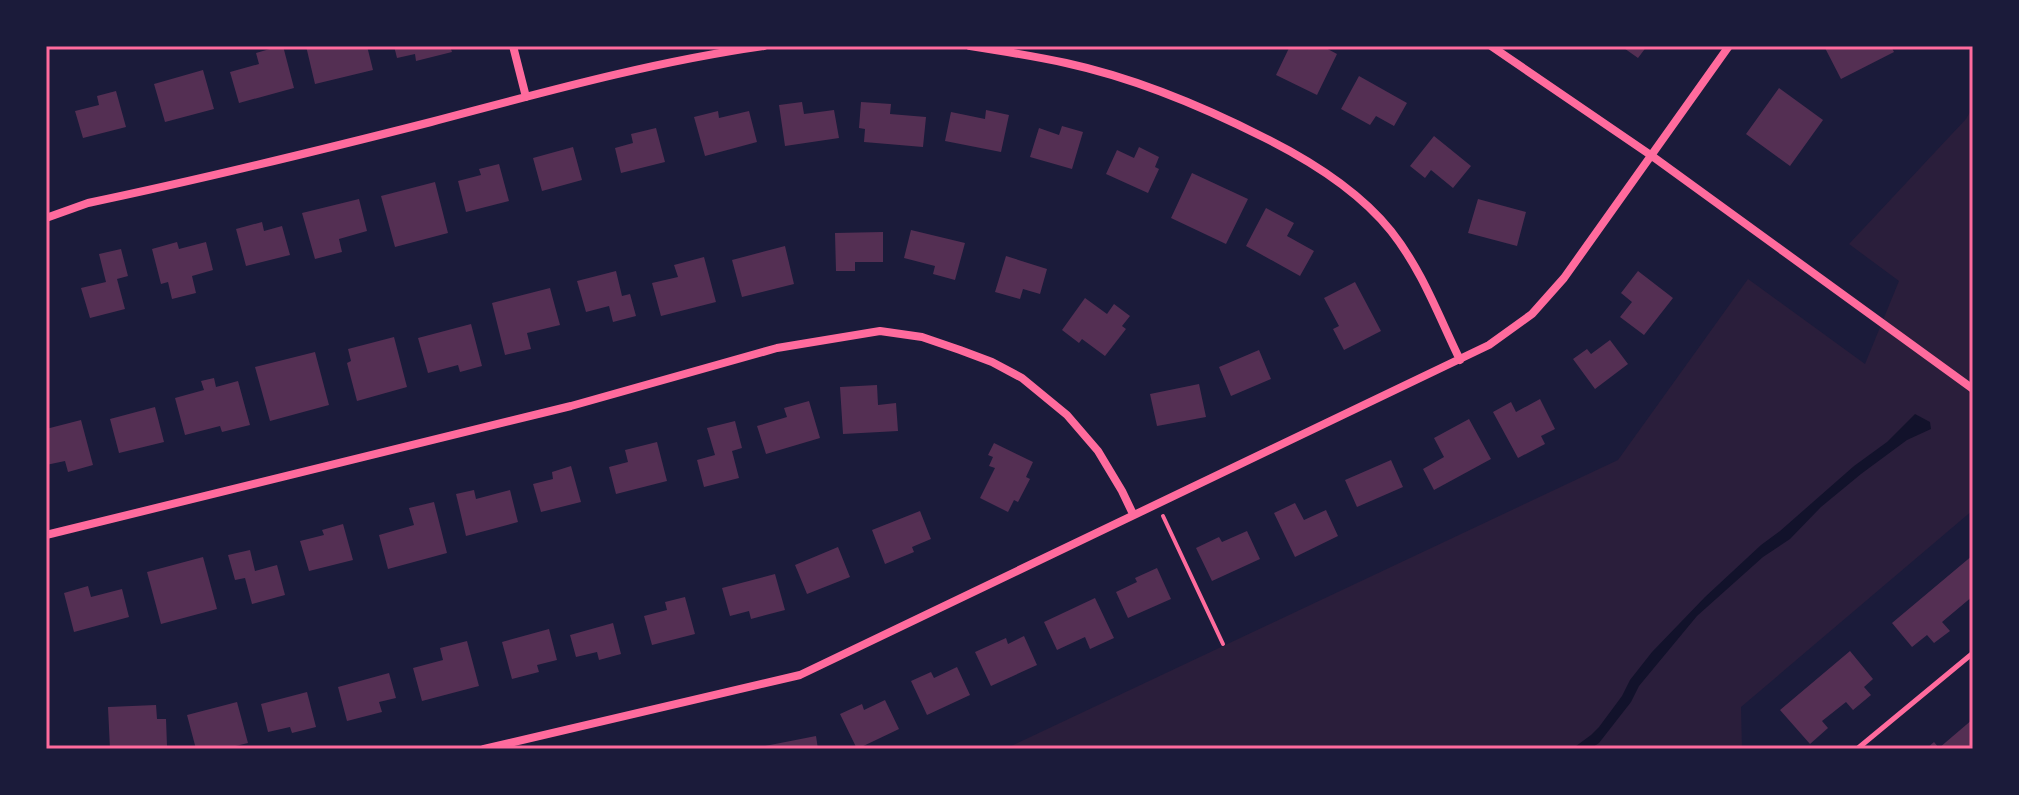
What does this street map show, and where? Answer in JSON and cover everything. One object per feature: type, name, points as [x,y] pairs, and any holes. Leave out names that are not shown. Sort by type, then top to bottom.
[{"type":"street","points":[[513,46],[526,97]]},
{"type":"street","points":[[46,218],[88,203],[526,97],[687,60],[764,46]]},
{"type":"street","points":[[970,46],[1066,63],[1132,81],[1234,122],[1319,168],[1375,212],[1392,232],[1421,278],[1460,360]]},
{"type":"street","points":[[1491,46],[1652,156],[1973,389]]},
{"type":"street","points":[[484,749],[800,675],[1489,345],[1518,326],[1549,295],[1729,46]]},
{"type":"street","points":[[46,535],[571,406],[777,348],[880,331],[922,337],[992,362],[1022,378],[1067,415],[1098,451],[1133,514]]},
{"type":"lane","points":[[1857,749],[1973,653]]},
{"type":"path","points":[[1163,516],[1223,644]]},
{"type":"shaded area","points":[[1973,107],[1973,510],[1741,707],[1742,749],[1005,749],[1618,460],[1748,279],[1865,364],[1899,281],[1849,244],[1966,119]]},
{"type":"shaded area","points":[[1915,414],[1930,422],[1931,429],[1907,440],[1861,474],[1821,507],[1790,539],[1763,557],[1697,616],[1639,686],[1631,702],[1599,743],[1590,749],[1572,749],[1599,727],[1652,652],[1705,597],[1761,545],[1887,442]]},
{"type":"building","points":[[283,46],[294,88],[239,103],[230,72],[259,64],[256,53]]},
{"type":"building","points":[[306,46],[367,46],[373,70],[315,84]]},
{"type":"building","points":[[394,46],[450,46],[452,52],[416,61],[415,54],[397,58]]},
{"type":"building","points":[[1290,46],[1322,46],[1337,54],[1317,95],[1276,75]]},
{"type":"building","points":[[1621,46],[1647,46],[1638,58]]},
{"type":"building","points":[[1824,46],[1891,46],[1894,52],[1841,79]]},
{"type":"building","points":[[203,70],[214,109],[165,122],[154,84]]},
{"type":"building","points":[[1359,76],[1407,103],[1394,126],[1376,116],[1370,125],[1341,109]]},
{"type":"building","points":[[1779,88],[1823,120],[1790,166],[1746,134]]},
{"type":"building","points":[[116,91],[126,127],[83,138],[75,111],[99,105],[97,96]]},
{"type":"building","points":[[802,102],[804,114],[834,110],[839,138],[785,146],[779,105]]},
{"type":"building","points":[[861,102],[891,104],[890,114],[926,117],[923,147],[864,142],[865,129],[859,128]]},
{"type":"building","points":[[986,110],[1009,115],[1001,152],[945,141],[951,112],[985,119]]},
{"type":"building","points":[[718,111],[719,118],[749,111],[757,142],[705,156],[694,117]]},
{"type":"building","points":[[1062,126],[1083,132],[1072,169],[1030,157],[1039,128],[1059,135]]},
{"type":"building","points":[[656,128],[665,162],[621,173],[615,148],[633,143],[631,134]]},
{"type":"building","points":[[1434,136],[1471,166],[1453,188],[1431,170],[1425,178],[1410,166]]},
{"type":"building","points":[[573,147],[582,180],[542,191],[533,158]]},
{"type":"building","points":[[1139,147],[1159,157],[1155,167],[1159,169],[1148,193],[1106,174],[1117,150],[1134,158]]},
{"type":"building","points":[[499,164],[509,201],[466,212],[458,181],[481,175],[479,169]]},
{"type":"building","points":[[1192,173],[1248,199],[1226,244],[1171,218]]},
{"type":"building","points":[[435,182],[448,233],[395,247],[381,196]]},
{"type":"building","points":[[359,199],[367,231],[339,239],[342,252],[315,259],[302,213]]},
{"type":"building","points":[[1478,199],[1526,212],[1517,246],[1468,233]]},
{"type":"building","points":[[1266,208],[1294,223],[1287,236],[1314,251],[1300,276],[1246,246]]},
{"type":"building","points":[[262,222],[264,231],[282,226],[290,255],[246,266],[236,229]]},
{"type":"building","points":[[911,230],[965,243],[955,280],[933,274],[935,266],[904,258]]},
{"type":"building","points":[[883,232],[883,262],[855,262],[855,271],[836,271],[835,233]]},
{"type":"building","points":[[177,242],[179,249],[206,242],[213,270],[192,276],[196,293],[172,299],[168,282],[161,284],[152,249]]},
{"type":"building","points":[[785,246],[794,284],[742,297],[732,260]]},
{"type":"building","points":[[121,249],[128,276],[117,279],[125,309],[90,318],[81,288],[106,282],[99,254]]},
{"type":"building","points":[[1006,256],[1047,269],[1040,294],[1023,289],[1020,299],[995,292]]},
{"type":"building","points":[[704,257],[716,302],[661,316],[652,283],[678,277],[674,265]]},
{"type":"building","points":[[616,271],[622,296],[630,294],[636,316],[613,322],[609,306],[586,312],[577,281]]},
{"type":"building","points":[[1638,271],[1673,298],[1644,335],[1620,317],[1632,302],[1621,293]]},
{"type":"building","points":[[1355,282],[1381,331],[1344,350],[1333,329],[1339,326],[1324,298]]},
{"type":"building","points":[[550,288],[560,325],[527,333],[531,349],[505,355],[492,303]]},
{"type":"building","points":[[1085,298],[1107,314],[1114,304],[1130,316],[1122,326],[1126,329],[1105,356],[1082,339],[1079,343],[1062,330]]},
{"type":"building","points":[[471,324],[482,366],[460,372],[458,365],[428,373],[418,338]]},
{"type":"building","points":[[394,337],[407,387],[357,401],[347,363],[351,361],[348,349]]},
{"type":"building","points":[[1610,340],[1628,364],[1595,389],[1573,359],[1587,349],[1591,354]]},
{"type":"building","points":[[1259,350],[1271,379],[1231,396],[1219,367]]},
{"type":"building","points":[[315,352],[329,405],[270,421],[255,367]]},
{"type":"building","points":[[214,378],[216,387],[238,381],[250,425],[222,432],[220,426],[185,435],[175,398],[204,390],[201,381]]},
{"type":"building","points":[[1199,384],[1206,417],[1157,426],[1150,394]]},
{"type":"building","points":[[877,385],[878,405],[896,403],[898,431],[843,434],[840,387]]},
{"type":"building","points":[[1540,399],[1555,429],[1541,436],[1545,444],[1518,458],[1493,412],[1511,402],[1516,412]]},
{"type":"building","points":[[809,401],[820,438],[766,454],[757,426],[787,417],[784,408]]},
{"type":"building","points":[[155,407],[164,442],[119,453],[110,419]]},
{"type":"building","points":[[1469,419],[1491,459],[1434,490],[1423,469],[1444,457],[1434,438]]},
{"type":"building","points":[[81,420],[93,465],[68,472],[65,461],[46,465],[46,429]]},
{"type":"building","points":[[735,421],[742,448],[732,451],[739,478],[704,487],[697,460],[715,455],[707,428]]},
{"type":"building","points":[[657,442],[667,481],[616,494],[609,467],[628,462],[625,450]]},
{"type":"building","points":[[994,443],[1033,462],[1026,477],[1030,479],[1018,502],[1014,500],[1008,512],[980,498],[995,468],[989,466],[993,457],[988,455]]},
{"type":"building","points":[[1391,460],[1403,487],[1357,507],[1345,480]]},
{"type":"building","points":[[571,466],[581,502],[541,512],[533,484],[553,479],[552,472]]},
{"type":"building","points":[[474,490],[476,499],[510,490],[518,522],[466,536],[456,494]]},
{"type":"building","points":[[434,502],[447,553],[388,569],[379,535],[414,525],[409,508]]},
{"type":"building","points":[[1295,503],[1304,520],[1326,510],[1338,536],[1295,557],[1274,513]]},
{"type":"building","points":[[920,511],[931,539],[912,547],[914,552],[885,564],[872,530]]},
{"type":"building","points":[[343,524],[353,560],[309,571],[300,541],[324,535],[322,530]]},
{"type":"building","points":[[1247,531],[1260,559],[1212,581],[1196,548],[1219,537],[1222,542]]},
{"type":"building","points":[[838,547],[850,577],[807,594],[795,565]]},
{"type":"building","points":[[250,550],[255,571],[277,565],[285,595],[252,604],[245,578],[235,580],[228,555]]},
{"type":"building","points":[[1973,555],[1973,596],[1942,622],[1950,631],[1934,643],[1927,635],[1912,647],[1892,623]]},
{"type":"building","points":[[203,557],[217,609],[161,624],[147,572]]},
{"type":"building","points":[[1157,568],[1171,599],[1128,618],[1116,592],[1137,582],[1135,578]]},
{"type":"building","points":[[775,574],[785,610],[751,619],[749,611],[730,616],[722,588]]},
{"type":"building","points":[[88,586],[91,597],[122,589],[129,617],[74,632],[64,593]]},
{"type":"building","points":[[685,597],[695,634],[652,645],[644,616],[667,610],[665,602]]},
{"type":"building","points":[[1095,598],[1114,638],[1090,649],[1085,637],[1057,650],[1044,622]]},
{"type":"building","points":[[613,623],[621,654],[599,660],[597,652],[576,657],[570,635]]},
{"type":"building","points":[[549,629],[557,660],[537,665],[539,672],[512,679],[502,642]]},
{"type":"building","points":[[1024,636],[1037,665],[991,686],[975,652],[1006,638],[1008,644]]},
{"type":"building","points":[[467,641],[479,686],[422,701],[413,668],[443,660],[440,648]]},
{"type":"building","points":[[1850,651],[1873,679],[1864,687],[1871,695],[1853,710],[1846,702],[1822,721],[1828,728],[1810,744],[1780,710]]},
{"type":"building","points":[[957,667],[970,695],[927,715],[911,681],[931,672],[934,678]]},
{"type":"building","points":[[389,673],[396,698],[379,702],[382,712],[347,721],[338,687]]},
{"type":"building","points":[[307,692],[316,727],[292,733],[290,727],[268,732],[261,704]]},
{"type":"building","points":[[885,700],[899,729],[857,749],[840,714],[862,704],[864,710]]},
{"type":"building","points":[[237,702],[248,743],[223,749],[196,749],[187,715]]},
{"type":"building","points":[[156,705],[157,719],[166,719],[167,746],[158,749],[110,749],[108,707]]},
{"type":"building","points":[[1973,719],[1973,749],[1926,749],[1934,742],[1939,748]]},
{"type":"building","points":[[816,736],[818,749],[766,749],[765,746]]}]
